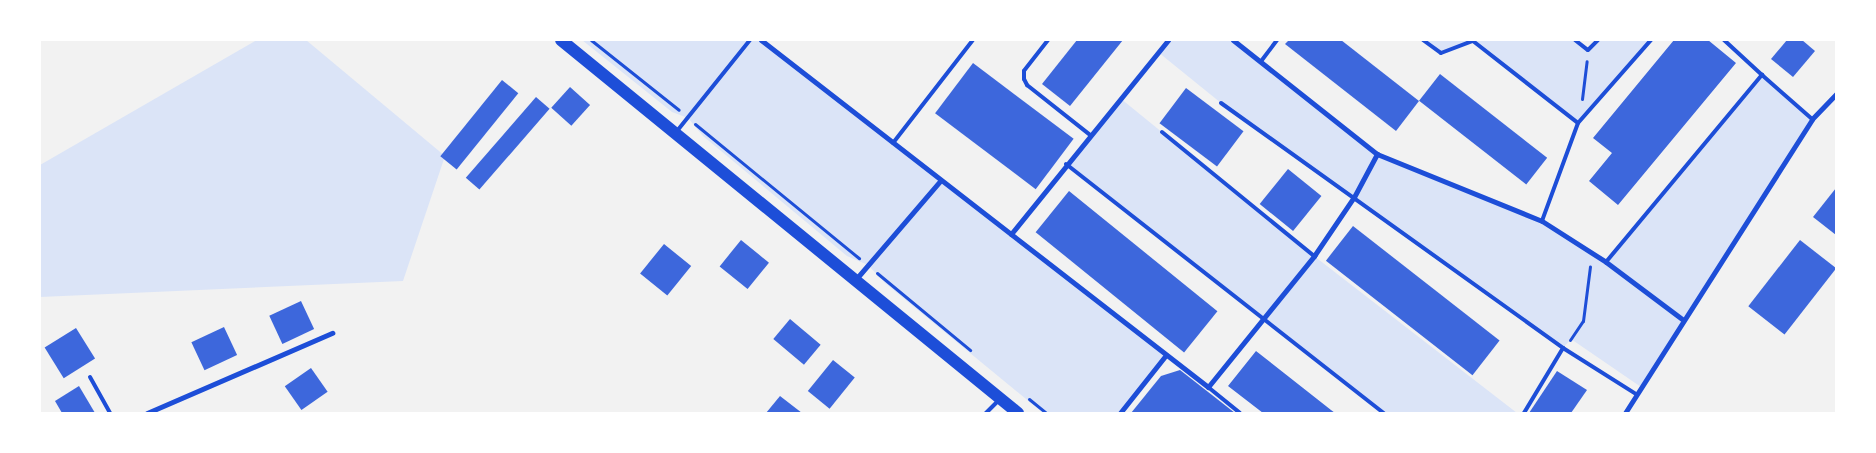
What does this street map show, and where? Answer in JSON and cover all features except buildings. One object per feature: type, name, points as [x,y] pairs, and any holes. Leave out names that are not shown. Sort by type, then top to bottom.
[{"type":"main road","points":[[561,40],[674,135],[1018,413]]},
{"type":"street","points":[[761,40],[1208,387],[1314,256],[1354,197],[1377,154]]},
{"type":"street","points":[[1011,234],[1168,40]]},
{"type":"street","points":[[1233,40],[1262,60],[1377,154],[1542,221],[1606,262],[1682,319]]},
{"type":"street","points":[[1625,413],[1682,319],[1812,119],[1836,94]]},
{"type":"street","points":[[855,280],[941,180]]},
{"type":"street","points":[[147,413],[332,333]]},
{"type":"street","points":[[1120,413],[1166,355]]},
{"type":"lane","points":[[674,135],[750,40]]},
{"type":"lane","points":[[893,142],[973,40]]},
{"type":"lane","points":[[1048,40],[1024,71],[1024,79],[1027,85],[1090,135]]},
{"type":"lane","points":[[1262,60],[1277,40]]},
{"type":"lane","points":[[1423,40],[1441,53],[1473,41],[1578,122]]},
{"type":"lane","points":[[1575,40],[1588,50],[1598,40]]},
{"type":"lane","points":[[1542,221],[1578,122],[1651,40]]},
{"type":"lane","points":[[1724,40],[1812,119]]},
{"type":"lane","points":[[1606,262],[1762,75]]},
{"type":"lane","points":[[1220,103],[1563,348],[1636,394]]},
{"type":"lane","points":[[1162,132],[1314,256]]},
{"type":"lane","points":[[1066,164],[1384,413]]},
{"type":"lane","points":[[1524,413],[1563,348]]},
{"type":"lane","points":[[90,377],[110,413]]},
{"type":"lane","points":[[1208,387],[1240,413]]},
{"type":"lane","points":[[986,413],[1001,398]]},
{"type":"path","points":[[592,40],[972,352]]},
{"type":"path","points":[[1578,122],[1588,50]]},
{"type":"path","points":[[1563,348],[1584,321],[1592,253]]},
{"type":"path","points":[[1024,394],[1046,413]]},
{"type":"shaded area","points":[[257,40],[306,40],[445,156],[403,281],[40,297],[40,165]]},
{"type":"shaded area","points":[[582,40],[761,40],[1166,355],[1120,413],[1043,413],[885,283],[868,265],[847,256],[703,136],[688,118],[672,112]]},
{"type":"shaded area","points":[[1168,40],[1233,40],[1377,154],[1542,221],[1606,262],[1762,75],[1812,119],[1641,387],[1571,339],[1563,348],[1221,103],[1158,52]]},
{"type":"shaded area","points":[[1423,40],[1575,40],[1588,50],[1598,40],[1651,40],[1578,123],[1473,41],[1441,53]]},
{"type":"shaded area","points":[[1120,98],[1314,256],[1517,413],[1384,413],[1066,164]]}]
